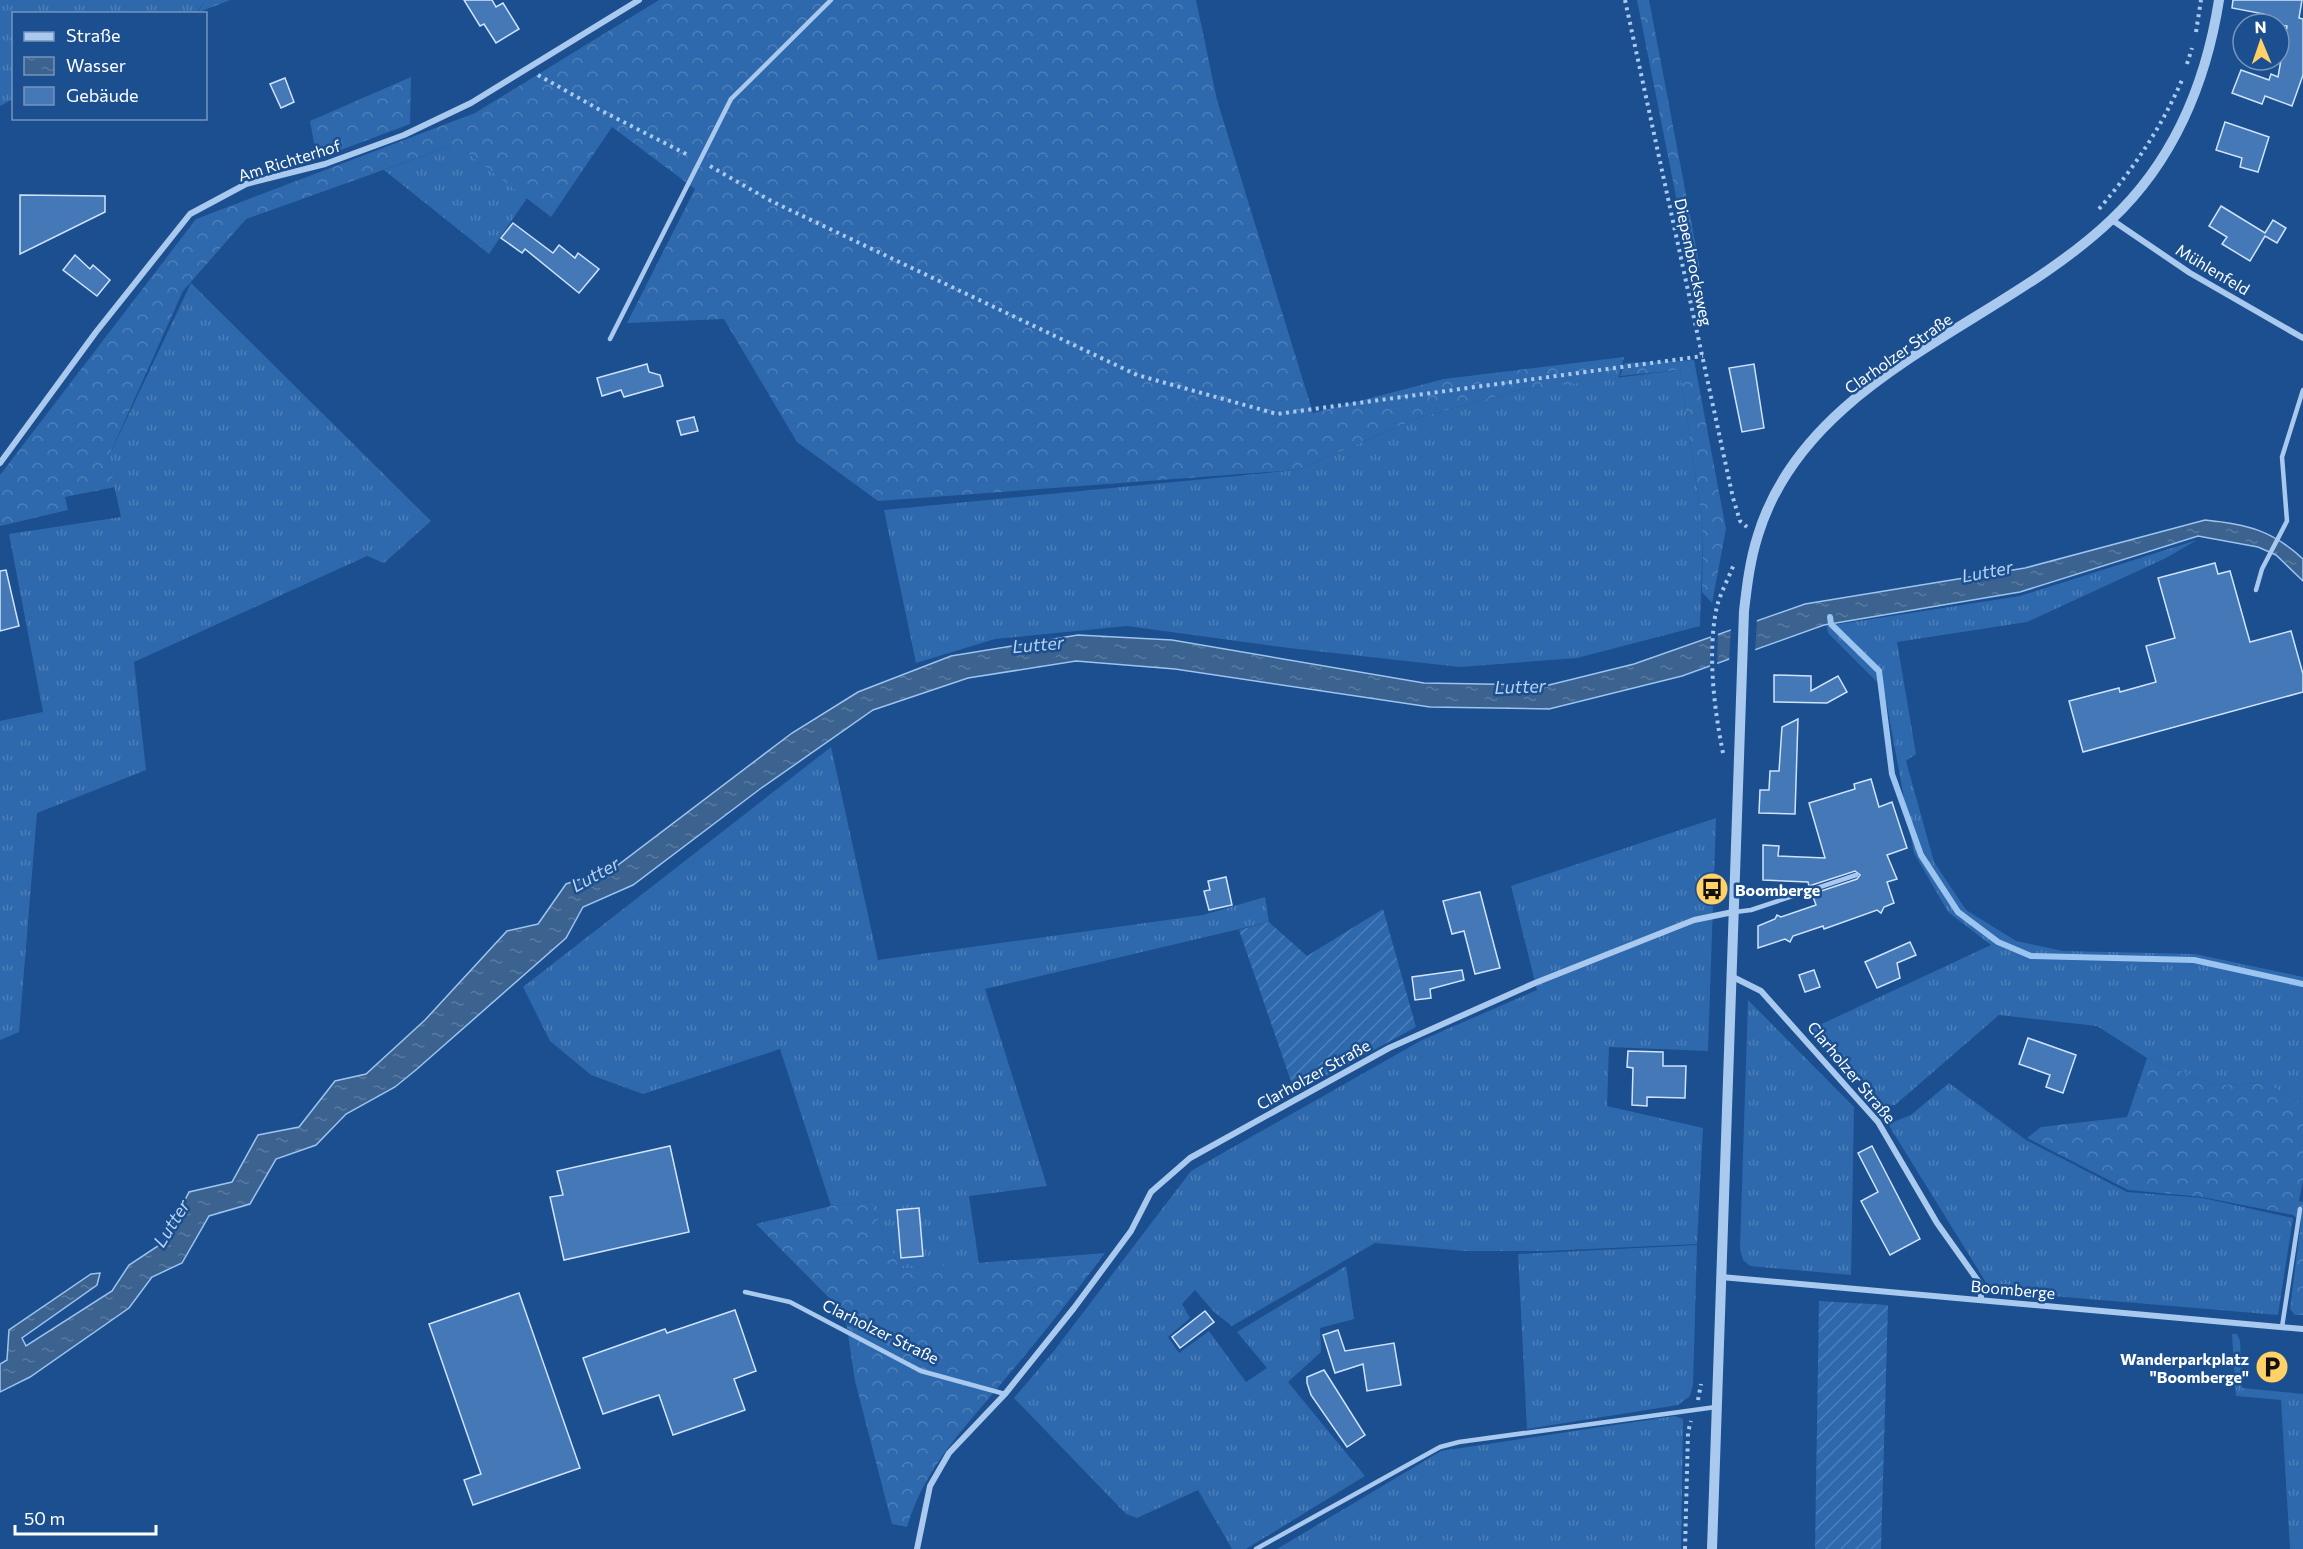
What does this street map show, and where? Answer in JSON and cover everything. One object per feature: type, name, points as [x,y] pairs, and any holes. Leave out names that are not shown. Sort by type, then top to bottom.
[{"type":"street","name":"Am Richterhof","points":[[0,464],[96,332],[190,214],[246,184],[325,164],[404,135],[471,103],[639,0]]},
{"type":"street","name":"Clarholzer Straße","points":[[1712,1549],[1744,611],[1749,572],[1758,533],[1791,466],[1822,429],[1862,393],[1906,361],[2071,255],[2112,220],[2160,162],[2191,106],[2211,47],[2219,0]]},
{"type":"street","name":"Mühlenfeld","points":[[2112,220],[2190,273],[2303,338]]},
{"type":"street","name":"Clarholzer Straße","points":[[917,1549],[930,1486],[949,1454],[1005,1394],[1131,1231],[1151,1192],[1190,1158],[1389,1048],[1535,983],[1694,920],[1733,912]]},
{"type":"street","name":"Clarholzer Straße","points":[[1731,976],[1761,991],[1878,1122],[1937,1223],[1981,1285],[1981,1299]]},
{"type":"street","name":"Boomberge","points":[[1721,1277],[2303,1329]]},
{"type":"lane","points":[[610,339],[731,99],[831,0]]},
{"type":"lane","points":[[2256,590],[2262,570],[2287,521],[2282,457],[2303,390]]},
{"type":"lane","points":[[1733,912],[1751,910],[1856,875]]},
{"type":"lane","points":[[2282,1327],[2300,1209]]},
{"type":"lane","name":"Clarholzer Straße","points":[[745,1293],[790,1302],[921,1371],[1005,1394]]},
{"type":"lane","points":[[1256,1549],[1440,1447],[1459,1442],[1695,1408],[1717,1407]]},
{"type":"path","name":"Diepenbrocksweg","points":[[1625,0],[1733,498],[1740,520],[1745,526],[1743,535]]},
{"type":"path","points":[[2196,35],[2201,0]]},
{"type":"path","points":[[2186,67],[2193,46]]},
{"type":"path","points":[[526,69],[600,110],[701,161],[771,201],[1137,375],[1277,414],[1703,356]]},
{"type":"path","points":[[2100,208],[2138,162],[2164,120],[2183,77]]},
{"type":"path","points":[[1723,764],[1713,683],[1715,620],[1718,605],[1737,554]]},
{"type":"path","points":[[1685,1549],[1688,1432],[1702,1376]]},
{"type":"green space","points":[[0,0],[206,0],[197,12],[12,12],[12,100],[0,106]]},
{"type":"green space","points":[[206,0],[230,0],[200,12],[198,12]]},
{"type":"green space","points":[[659,0],[1196,0],[1217,100],[1313,413],[1444,379],[1624,357],[1618,379],[1523,389],[1418,418],[1297,470],[878,501],[797,442],[724,319],[627,323],[695,189],[612,127],[551,217],[456,144],[246,219],[183,291],[108,458],[115,487],[65,497],[68,510],[0,526],[0,475],[196,219],[475,113]]},
{"type":"green space","points":[[1637,0],[1649,0],[1700,268],[1690,267]]},
{"type":"green space","points":[[411,77],[410,124],[317,159],[310,121]]},
{"type":"green space","points":[[456,144],[527,198],[489,254],[384,170]]},
{"type":"green space","points":[[191,283],[431,521],[384,563],[367,556],[134,662],[146,770],[37,813],[19,1032],[0,1040],[0,721],[43,712],[9,534],[121,517],[108,458]]},
{"type":"green space","points":[[1694,360],[1726,529],[1712,603],[1702,592],[1703,530],[1680,370],[1620,376],[1625,363]]},
{"type":"green space","points":[[1680,370],[1703,530],[1700,626],[1577,658],[1460,667],[1289,648],[1127,626],[995,639],[916,663],[884,510],[1297,470],[1418,418],[1523,389]]},
{"type":"green space","points":[[2197,540],[2166,558],[2027,622],[1897,642],[1916,754],[1906,761],[1934,862],[1966,910],[2016,941],[2063,951],[2195,954],[2303,977],[2303,1105],[2266,1083],[2216,1085],[2147,1058],[2097,1026],[1999,1015],[1895,1105],[1882,1106],[1811,1029],[1991,945],[1948,912],[1914,853],[1884,689],[1828,633],[1827,626],[2020,596]]},
{"type":"green space","points":[[831,747],[878,960],[1203,915],[1265,897],[1269,922],[985,989],[1047,1186],[969,1196],[979,1264],[900,1269],[870,1202],[831,1206],[780,1049],[643,1094],[591,1075],[550,1041],[523,987]]},
{"type":"green space","points":[[1716,818],[1708,1051],[1609,1047],[1607,1106],[1703,1128],[1697,1244],[1546,1251],[1465,1251],[1375,1243],[1232,1326],[1214,1312],[1195,1290],[1182,1304],[1190,1318],[1168,1337],[1179,1353],[1209,1331],[1246,1382],[1267,1368],[1237,1332],[1346,1266],[1354,1319],[1320,1328],[1321,1352],[1288,1382],[1365,1476],[1246,1549],[1232,1549],[1198,1490],[1137,1518],[1126,1514],[1014,1398],[1053,1352],[1191,1171],[1422,1040],[1537,990],[1511,886]]},
{"type":"green space","points":[[1383,909],[1416,1027],[1295,1093],[1239,930],[1269,922],[1307,956]]},
{"type":"green space","points":[[1748,1000],[1854,1107],[1851,1275],[1750,1266],[1743,1260],[1740,1249]]},
{"type":"green space","points":[[2147,1058],[2216,1085],[2266,1083],[2303,1105],[2303,1180],[2299,1201],[2303,1202],[2303,1315],[2295,1315],[2290,1309],[2301,1221],[2293,1215],[2202,1197],[2128,1190],[2027,1138],[2041,1127],[2127,1117]]},
{"type":"green space","points":[[1949,1083],[2026,1140],[2127,1192],[2203,1198],[2293,1218],[2278,1315],[2016,1293],[1987,1284],[1888,1124],[1911,1115]]},
{"type":"green space","points":[[870,1202],[900,1269],[1105,1253],[1069,1301],[948,1448],[924,1485],[907,1527],[892,1524],[855,1381],[845,1314],[756,1224],[831,1206]]},
{"type":"green space","points":[[1697,1245],[1693,1385],[1690,1396],[1678,1405],[1527,1429],[1518,1254]]},
{"type":"green space","points":[[1819,1301],[1888,1305],[1881,1549],[1815,1549]]},
{"type":"green space","points":[[2232,1334],[2237,1334],[2240,1341],[2242,1388],[2303,1394],[2303,1549],[2290,1549],[2281,1400],[2236,1396]]},
{"type":"green space","points":[[1675,1416],[1683,1419],[1681,1549],[1277,1549],[1441,1451]]},
{"type":"water","name":"Lutter","points":[[2205,520],[2246,526],[2280,541],[2303,559],[2303,581],[2276,555],[2258,547],[2198,536],[2020,592],[1824,625],[1682,676],[1549,709],[1430,707],[1175,669],[1076,661],[968,678],[873,710],[760,789],[633,885],[583,907],[566,938],[417,1069],[395,1087],[346,1114],[316,1145],[276,1159],[250,1204],[209,1216],[182,1263],[152,1277],[129,1308],[30,1377],[0,1392],[0,1364],[7,1360],[9,1330],[91,1274],[100,1273],[97,1285],[22,1338],[26,1346],[112,1291],[129,1265],[164,1242],[189,1192],[232,1182],[258,1135],[299,1127],[335,1081],[366,1074],[425,1020],[507,931],[538,924],[566,884],[614,868],[792,733],[858,692],[951,656],[1078,635],[1172,640],[1424,683],[1549,685],[1634,664],[1805,604],[2025,568]]},
{"type":"pier","points":[[1757,618],[1755,653],[1729,663],[1731,627]]},
{"type":"pier","points":[[1718,631],[1717,667],[1710,670],[1711,634]]},
{"type":"building","points":[[464,0],[492,0],[496,7],[503,3],[519,29],[496,43],[484,24],[480,26]]},
{"type":"building","points":[[2233,0],[2302,0],[2299,18],[2303,19],[2303,75],[2292,106],[2265,96],[2262,104],[2232,93],[2240,72],[2269,80],[2271,74],[2278,77],[2279,72],[2291,72],[2291,12],[2253,12],[2232,8]]},
{"type":"building","points":[[285,78],[294,102],[281,108],[270,84]]},
{"type":"building","points":[[2225,122],[2269,137],[2258,172],[2240,167],[2242,158],[2216,150]]},
{"type":"building","points":[[20,195],[105,196],[105,212],[20,254]]},
{"type":"building","points":[[2221,206],[2265,233],[2273,220],[2286,228],[2277,243],[2265,236],[2250,261],[2222,244],[2227,237],[2209,226]]},
{"type":"building","points":[[513,223],[553,253],[559,245],[575,258],[578,253],[599,269],[579,293],[525,249],[522,253],[501,238]]},
{"type":"building","points":[[75,255],[90,269],[93,265],[110,280],[97,296],[63,270]]},
{"type":"building","points":[[647,364],[649,372],[660,375],[663,386],[624,397],[621,390],[602,396],[597,378]]},
{"type":"building","points":[[1754,364],[1764,428],[1742,432],[1729,368]]},
{"type":"building","points":[[694,417],[698,431],[681,435],[677,421]]},
{"type":"building","points":[[2215,563],[2218,574],[2230,571],[2250,642],[2291,631],[2303,674],[2303,692],[2083,752],[2069,701],[2119,688],[2120,692],[2156,682],[2146,646],[2175,638],[2158,578]]},
{"type":"building","points":[[6,570],[19,626],[0,631],[0,571]]},
{"type":"building","points":[[1774,675],[1811,676],[1811,691],[1838,676],[1847,692],[1827,703],[1774,702]]},
{"type":"building","points":[[1798,719],[1795,814],[1759,813],[1760,790],[1769,790],[1770,771],[1779,771],[1782,727]]},
{"type":"building","points":[[1871,779],[1879,807],[1892,802],[1907,848],[1887,855],[1897,879],[1887,882],[1894,903],[1884,907],[1881,913],[1877,910],[1824,929],[1823,926],[1793,936],[1790,942],[1785,939],[1758,948],[1758,926],[1775,919],[1777,915],[1781,917],[1816,905],[1812,894],[1857,879],[1860,875],[1855,871],[1809,886],[1808,882],[1763,880],[1763,845],[1779,846],[1778,856],[1825,858],[1809,803],[1855,789],[1854,784]]},
{"type":"building","points":[[1226,877],[1232,905],[1209,910],[1204,891],[1210,890],[1208,881]]},
{"type":"building","points":[[1480,892],[1500,968],[1475,974],[1464,931],[1452,934],[1443,901]]},
{"type":"building","points":[[1910,942],[1916,955],[1897,963],[1900,978],[1877,988],[1865,962]]},
{"type":"building","points":[[1462,970],[1464,980],[1430,989],[1431,998],[1415,1000],[1412,977]]},
{"type":"building","points":[[1814,970],[1820,987],[1805,992],[1799,975]]},
{"type":"building","points":[[2028,1038],[2076,1055],[2063,1093],[2046,1087],[2050,1075],[2019,1064]]},
{"type":"building","points":[[1628,1051],[1663,1052],[1663,1066],[1686,1066],[1685,1098],[1647,1097],[1647,1106],[1632,1105],[1633,1068],[1627,1067]]},
{"type":"building","points":[[670,1146],[689,1232],[564,1260],[550,1197],[563,1195],[557,1171]]},
{"type":"building","points":[[1872,1146],[1920,1239],[1890,1255],[1861,1201],[1878,1192],[1858,1153]]},
{"type":"building","points":[[919,1208],[923,1256],[901,1258],[897,1210]]},
{"type":"building","points":[[519,1293],[580,1468],[473,1505],[464,1480],[481,1474],[429,1324]]},
{"type":"building","points":[[735,1310],[756,1371],[734,1379],[745,1410],[673,1435],[659,1395],[603,1414],[583,1358],[665,1329],[667,1333]]},
{"type":"building","points":[[1205,1311],[1214,1322],[1180,1348],[1172,1337]]},
{"type":"building","points":[[1338,1330],[1345,1351],[1394,1343],[1401,1385],[1367,1391],[1363,1364],[1335,1373],[1323,1335]]},
{"type":"building","points":[[1324,1370],[1365,1435],[1347,1447],[1311,1395],[1307,1383],[1307,1377]]},
{"type":"waterway","points":[[1830,617],[1831,624],[1879,671],[1892,774],[1921,855],[1958,912],[1998,942],[2031,956],[2194,960],[2303,984]]},
{"type":"place","name":"Boomberge","points":[[1712,889]]},
{"type":"place","name":"Wanderparkplatz \"Boomberge\"","points":[[2272,1367]]}]
